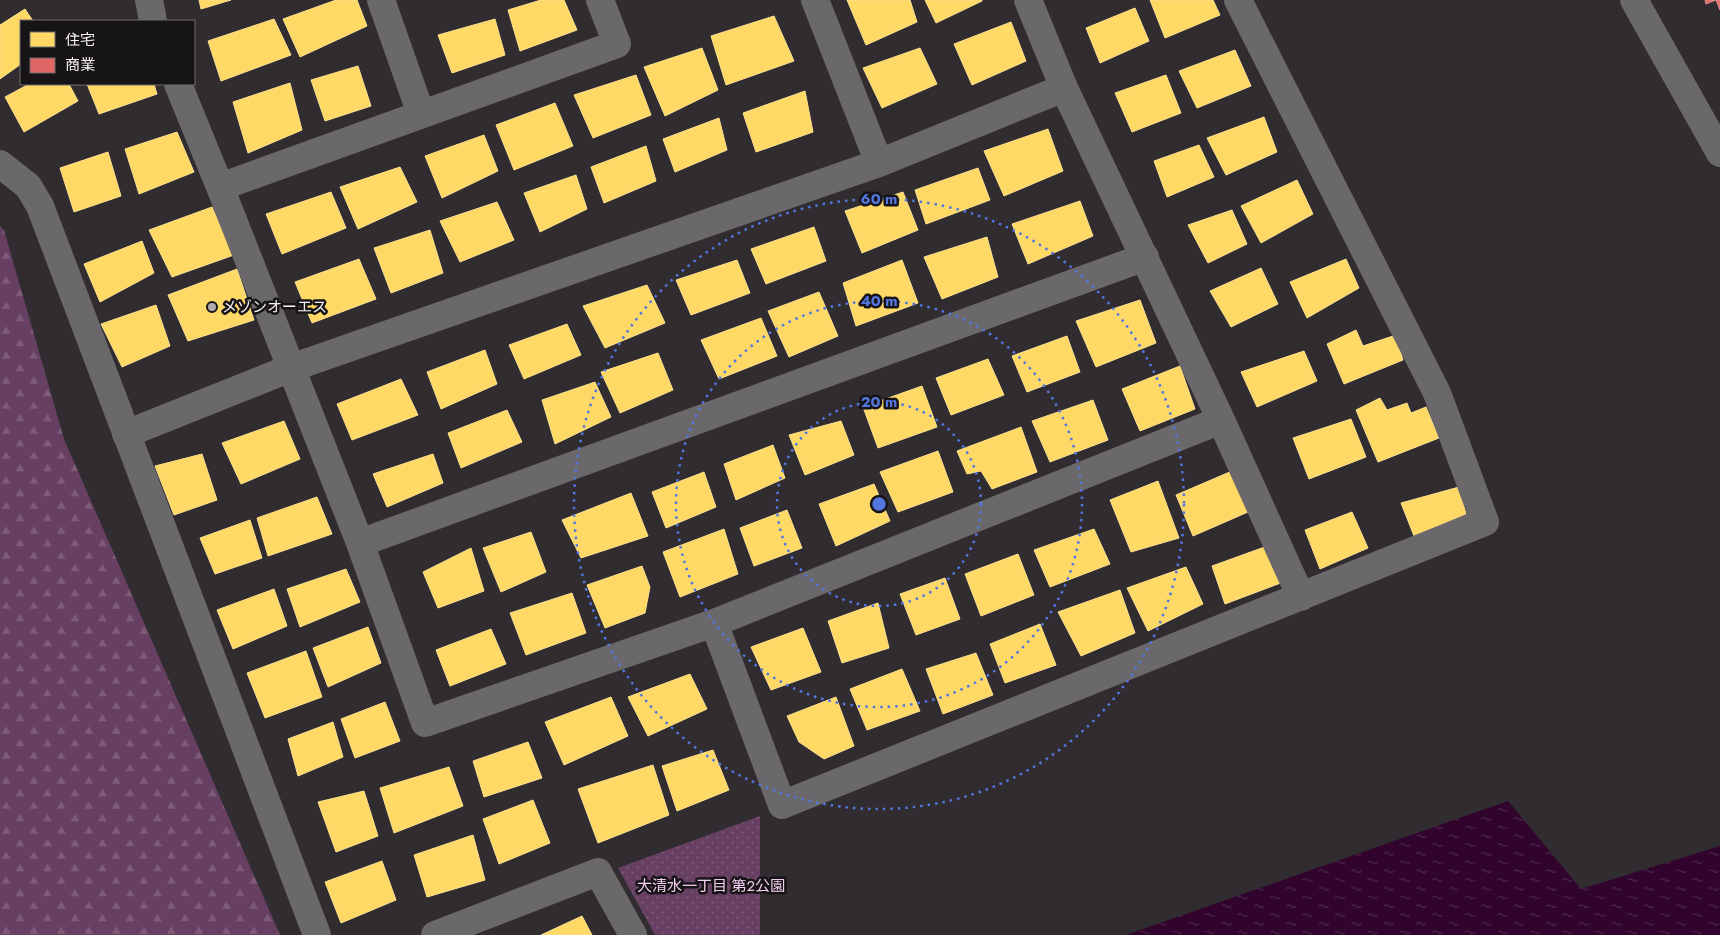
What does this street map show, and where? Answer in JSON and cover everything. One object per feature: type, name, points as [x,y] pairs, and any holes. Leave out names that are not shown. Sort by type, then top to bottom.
[{"type":"street","points":[[149,0],[153,20]]},
{"type":"street","points":[[381,0],[420,114]]},
{"type":"street","points":[[220,188],[617,44],[600,0]]},
{"type":"street","points":[[815,0],[879,163]]},
{"type":"street","points":[[1028,0],[1064,88],[1146,257],[1301,597]]},
{"type":"street","points":[[714,623],[782,805],[1485,522],[1437,393],[1238,0]]},
{"type":"street","points":[[1634,0],[1720,153]]},
{"type":"street","points":[[178,85],[360,543],[425,723],[714,623],[1221,420]]},
{"type":"street","points":[[126,434],[291,368],[879,163],[1064,88]]},
{"type":"street","points":[[0,164],[28,186],[40,206],[317,935]]},
{"type":"street","points":[[360,543],[1146,257]]},
{"type":"street","points":[[446,933],[598,872],[633,935]]},
{"type":"green space","points":[[0,226],[4,230],[64,439],[280,935],[0,935]]},
{"type":"green space","name":"大清水一丁目 第2公園","points":[[760,816],[760,935],[655,935],[618,868]]},
{"type":"water","points":[[1508,801],[1581,889],[1720,846],[1720,935],[1126,935]]},
{"type":"building: 住宅","points":[[199,0],[231,0],[201,9]]},
{"type":"building: 住宅","points":[[336,0],[357,0],[367,26],[300,57],[283,19]]},
{"type":"building: 住宅","points":[[541,0],[564,0],[577,30],[520,51],[508,10]]},
{"type":"building: 住宅","points":[[847,0],[910,0],[917,22],[866,45]]},
{"type":"building: 住宅","points":[[925,0],[982,0],[982,1],[936,23]]},
{"type":"building: 住宅","points":[[1150,0],[1213,0],[1220,15],[1165,38]]},
{"type":"building: 住宅","points":[[1135,8],[1149,41],[1100,63],[1086,28]]},
{"type":"building: 住宅","points":[[25,9],[32,20],[20,20],[20,65],[0,79],[0,25]]},
{"type":"building: 住宅","points":[[774,16],[794,61],[726,85],[711,36]]},
{"type":"building: 住宅","points":[[274,19],[291,55],[221,81],[208,41]]},
{"type":"building: 住宅","points":[[495,19],[505,55],[452,73],[438,35]]},
{"type":"building: 住宅","points":[[1011,22],[1026,61],[972,85],[954,44]]},
{"type":"building: 住宅","points":[[702,48],[718,90],[665,116],[644,67]]},
{"type":"building: 住宅","points":[[920,48],[937,84],[882,108],[863,68]]},
{"type":"building: 住宅","points":[[1235,50],[1251,86],[1197,108],[1179,71]]},
{"type":"building: 住宅","points":[[358,66],[371,106],[325,121],[311,80]]},
{"type":"building: 住宅","points":[[636,75],[651,115],[593,138],[574,95]]},
{"type":"building: 住宅","points":[[1166,75],[1181,113],[1132,132],[1115,93]]},
{"type":"building: 住宅","points":[[290,83],[302,130],[248,153],[233,102]]},
{"type":"building: 住宅","points":[[27,85],[70,85],[78,101],[24,132],[5,97]]},
{"type":"building: 住宅","points":[[87,85],[154,85],[157,94],[99,114]]},
{"type":"building: 住宅","points":[[805,91],[813,132],[756,152],[743,113]]},
{"type":"building: 住宅","points":[[555,103],[573,146],[514,170],[496,125]]},
{"type":"building: 住宅","points":[[1264,117],[1277,152],[1226,175],[1207,138]]},
{"type":"building: 住宅","points":[[719,118],[727,150],[675,172],[663,139]]},
{"type":"building: 住宅","points":[[1048,129],[1063,171],[1004,196],[984,151]]},
{"type":"building: 住宅","points":[[177,132],[194,172],[139,194],[125,149]]},
{"type":"building: 住宅","points":[[484,135],[498,171],[442,198],[425,156]]},
{"type":"building: 住宅","points":[[1199,145],[1214,177],[1167,197],[1154,161]]},
{"type":"building: 住宅","points":[[646,146],[656,181],[604,203],[591,167]]},
{"type":"building: 住宅","points":[[108,152],[121,196],[74,212],[60,168]]},
{"type":"building: 住宅","points":[[400,167],[417,202],[358,229],[340,187]]},
{"type":"building: 住宅","points":[[978,168],[990,200],[926,224],[915,190]]},
{"type":"building: 住宅","points":[[576,175],[587,209],[540,232],[524,193]]},
{"type":"building: 住宅","points":[[1297,180],[1313,214],[1261,243],[1241,206]]},
{"type":"building: 住宅","points":[[331,192],[346,228],[282,254],[266,214]]},
{"type":"building: 住宅","points":[[903,192],[918,230],[862,253],[845,211]]},
{"type":"building: 住宅","points":[[1080,201],[1093,236],[1028,264],[1012,224]]},
{"type":"building: 住宅","points":[[497,202],[514,240],[460,262],[440,221]]},
{"type":"building: 住宅","points":[[212,207],[234,255],[172,277],[149,230]]},
{"type":"building: 住宅","points":[[1232,210],[1247,244],[1208,263],[1188,225]]},
{"type":"building: 住宅","points":[[814,227],[826,261],[766,284],[751,249]]},
{"type":"building: 住宅","points":[[430,230],[443,273],[391,293],[374,248]]},
{"type":"building: 住宅","points":[[987,237],[998,277],[942,299],[924,257]]},
{"type":"building: 住宅","points":[[142,241],[154,273],[100,302],[84,264]]},
{"type":"building: 住宅","points":[[359,259],[376,299],[312,323],[295,282]]},
{"type":"building: 住宅","points":[[1346,259],[1359,288],[1307,318],[1290,282]]},
{"type":"building: 住宅","points":[[737,260],[750,293],[691,315],[676,280]]},
{"type":"building: 住宅","points":[[902,260],[918,303],[856,326],[843,283]]},
{"type":"building: 住宅","points":[[1261,268],[1278,304],[1231,327],[1210,291]]},
{"type":"building: 住宅","name":"メゾンオーエス","points":[[237,269],[254,320],[188,341],[168,295]]},
{"type":"building: 住宅","points":[[647,285],[665,323],[605,348],[583,306]]},
{"type":"building: 住宅","points":[[819,292],[838,336],[789,357],[768,311]]},
{"type":"building: 住宅","points":[[1140,300],[1156,343],[1096,367],[1076,321]]},
{"type":"building: 住宅","points":[[156,305],[170,346],[122,367],[101,324]]},
{"type":"building: 住宅","points":[[761,318],[777,356],[719,379],[701,340]]},
{"type":"building: 住宅","points":[[567,324],[581,355],[524,379],[509,345]]},
{"type":"building: 住宅","points":[[1356,330],[1363,346],[1396,335],[1403,360],[1344,384],[1327,344]]},
{"type":"building: 住宅","points":[[1067,336],[1080,372],[1027,392],[1012,356]]},
{"type":"building: 住宅","points":[[485,350],[497,384],[441,409],[427,372]]},
{"type":"building: 住宅","points":[[1304,351],[1317,381],[1257,407],[1241,372]]},
{"type":"building: 住宅","points":[[658,353],[673,390],[620,413],[601,372]]},
{"type":"building: 住宅","points":[[988,359],[1004,395],[951,415],[936,378]]},
{"type":"building: 住宅","points":[[1180,366],[1195,409],[1140,431],[1122,389]]},
{"type":"building: 住宅","points":[[401,379],[418,415],[352,440],[337,404]]},
{"type":"building: 住宅","points":[[595,382],[611,417],[555,444],[542,400]]},
{"type":"building: 住宅","points":[[922,386],[937,427],[878,448],[863,407]]},
{"type":"building: 住宅","points":[[1380,398],[1387,410],[1407,403],[1411,413],[1426,407],[1439,438],[1378,462],[1356,410]]},
{"type":"building: 住宅","points":[[1093,400],[1108,440],[1050,462],[1032,421]]},
{"type":"building: 住宅","points":[[507,410],[522,442],[461,468],[448,433]]},
{"type":"building: 住宅","points":[[1351,419],[1366,457],[1309,479],[1293,438]]},
{"type":"building: 住宅","points":[[284,421],[300,459],[241,484],[222,443]]},
{"type":"building: 住宅","points":[[841,421],[854,455],[805,475],[789,435]]},
{"type":"building: 住宅","points":[[1021,427],[1037,472],[992,489],[981,471],[967,474],[957,451]]},
{"type":"building: 住宅","points":[[773,445],[785,478],[736,500],[724,464]]},
{"type":"building: 住宅","points":[[938,451],[953,492],[898,512],[880,472]]},
{"type":"building: 住宅","points":[[202,454],[217,500],[174,515],[155,466]]},
{"type":"building: 住宅","points":[[433,454],[443,483],[387,507],[373,474]]},
{"type":"building: 住宅","points":[[1232,471],[1248,512],[1193,536],[1176,495]]},
{"type":"building: 住宅","points":[[704,472],[716,507],[666,528],[652,492]]},
{"type":"building: 住宅","points":[[1158,481],[1179,538],[1131,552],[1110,500]]},
{"type":"building: 住宅","points":[[874,484],[890,521],[836,546],[819,504]]},
{"type":"building: 住宅","points":[[1459,487],[1466,514],[1414,536],[1401,503]]},
{"type":"building: 住宅","points":[[631,493],[648,536],[581,558],[562,520]]},
{"type":"building: 住宅","points":[[317,497],[332,534],[268,556],[257,518]]},
{"type":"building: 住宅","points":[[787,510],[802,548],[754,566],[740,528]]},
{"type":"building: 住宅","points":[[1352,512],[1368,548],[1320,569],[1305,530]]},
{"type":"building: 住宅","points":[[250,520],[262,558],[215,574],[200,538]]},
{"type":"building: 住宅","points":[[724,529],[738,574],[680,597],[663,552]]},
{"type":"building: 住宅","points":[[1094,529],[1110,564],[1050,587],[1034,550]]},
{"type":"building: 住宅","points":[[531,532],[546,572],[501,592],[483,548]]},
{"type":"building: 住宅","points":[[1270,545],[1286,581],[1225,604],[1212,566]]},
{"type":"building: 住宅","points":[[471,548],[484,591],[438,608],[423,572]]},
{"type":"building: 住宅","points":[[1018,554],[1034,595],[981,616],[965,574]]},
{"type":"building: 住宅","points":[[642,566],[650,587],[645,613],[605,628],[587,585]]},
{"type":"building: 住宅","points":[[1186,567],[1203,604],[1148,631],[1127,588]]},
{"type":"building: 住宅","points":[[346,569],[360,602],[300,627],[287,589]]},
{"type":"building: 住宅","points":[[945,578],[960,619],[916,635],[900,594]]},
{"type":"building: 住宅","points":[[274,589],[287,626],[233,649],[217,610]]},
{"type":"building: 住宅","points":[[1120,590],[1135,633],[1081,656],[1058,612]]},
{"type":"building: 住宅","points":[[572,593],[586,633],[526,655],[510,613]]},
{"type":"building: 住宅","points":[[878,603],[889,648],[842,663],[828,621]]},
{"type":"building: 住宅","points":[[1040,624],[1056,665],[1005,683],[990,644]]},
{"type":"building: 住宅","points":[[368,627],[381,663],[328,687],[313,648]]},
{"type":"building: 住宅","points":[[803,628],[821,672],[771,690],[751,647]]},
{"type":"building: 住宅","points":[[491,629],[506,664],[450,686],[436,650]]},
{"type":"building: 住宅","points":[[306,651],[322,697],[265,718],[247,673]]},
{"type":"building: 住宅","points":[[976,653],[993,695],[943,714],[926,669]]},
{"type":"building: 住宅","points":[[902,669],[920,711],[867,730],[850,689]]},
{"type":"building: 住宅","points":[[690,674],[707,709],[648,736],[628,697]]},
{"type":"building: 住宅","points":[[611,697],[628,736],[564,765],[545,722]]},
{"type":"building: 住宅","points":[[836,697],[854,746],[824,759],[799,742],[787,716]]},
{"type":"building: 住宅","points":[[385,702],[400,741],[355,758],[341,719]]},
{"type":"building: 住宅","points":[[333,722],[343,757],[298,776],[288,739]]},
{"type":"building: 住宅","points":[[528,742],[542,778],[484,797],[473,761]]},
{"type":"building: 住宅","points":[[713,750],[729,790],[677,811],[662,766]]},
{"type":"building: 住宅","points":[[653,765],[669,815],[598,843],[578,789]]},
{"type":"building: 住宅","points":[[449,767],[463,806],[394,833],[380,788]]},
{"type":"building: 住宅","points":[[364,791],[378,836],[336,852],[318,802]]},
{"type":"building: 住宅","points":[[533,800],[550,843],[499,864],[483,819]]},
{"type":"building: 住宅","points":[[473,835],[485,880],[427,897],[414,855]]},
{"type":"building: 住宅","points":[[382,861],[396,900],[341,923],[325,882]]},
{"type":"building: 住宅","points":[[582,916],[592,935],[541,935]]},
{"type":"building: 商業","points":[[1705,0],[1716,0],[1706,4]]},
{"type":"building: 商業","points":[[1716,0],[1720,0],[1720,10]]},
{"type":"place","name":"メゾンオーエス","points":[[212,307]]}]
